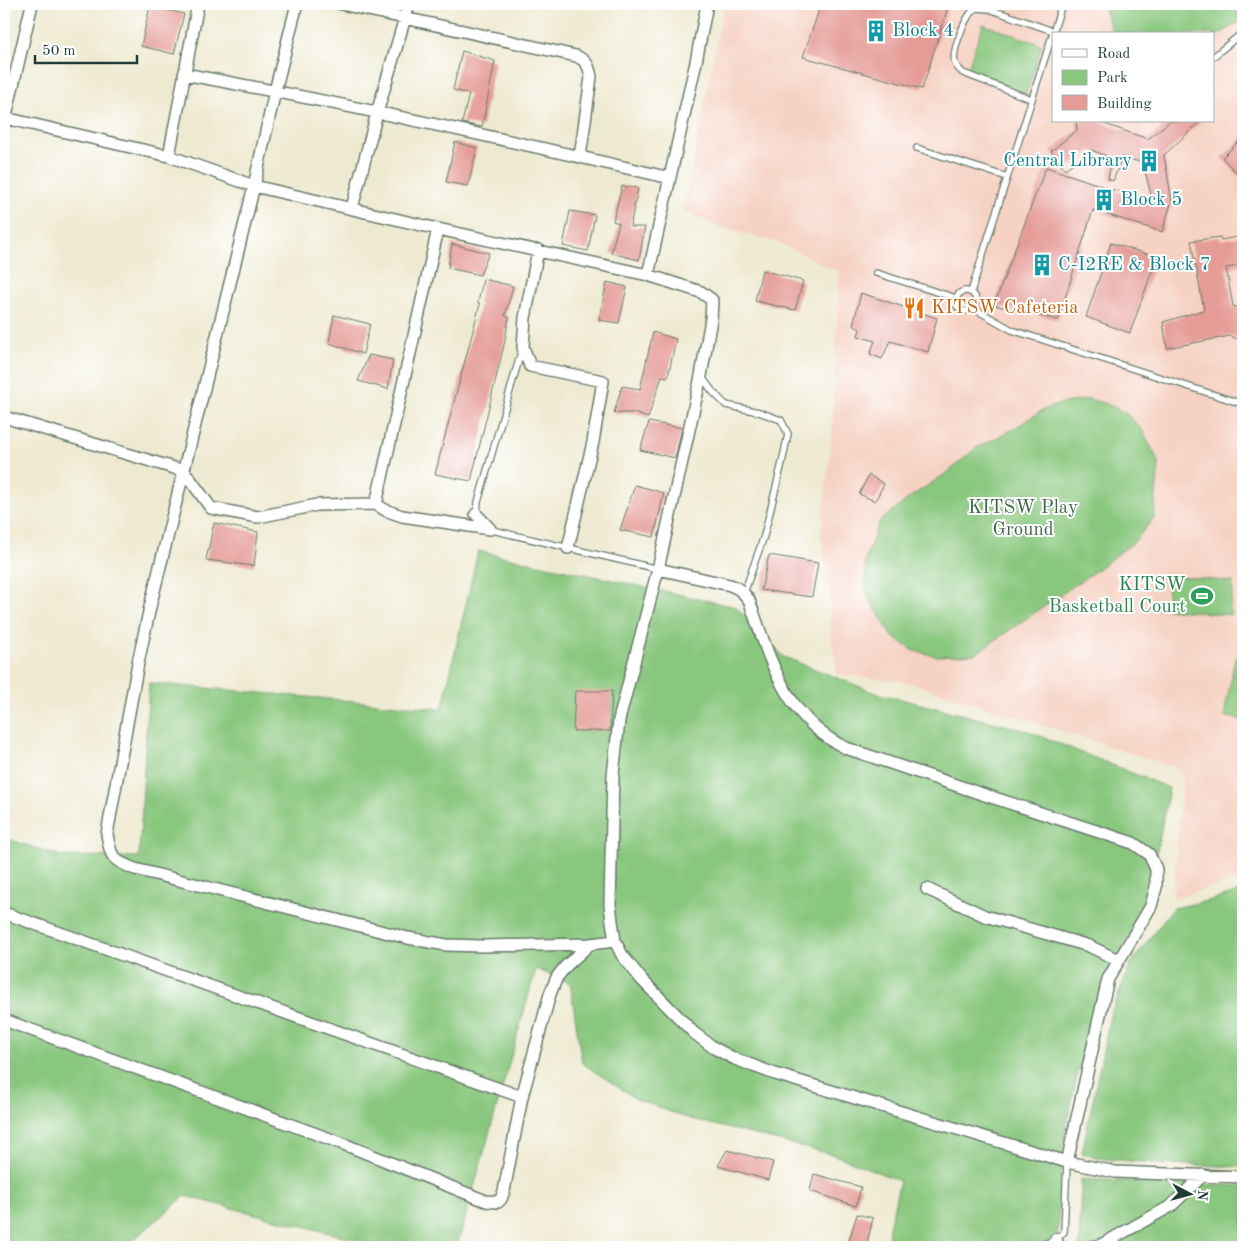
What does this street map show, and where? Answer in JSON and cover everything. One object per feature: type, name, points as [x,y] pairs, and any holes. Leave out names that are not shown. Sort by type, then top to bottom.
[{"type":"street","points":[[32,4],[4,121],[168,156],[254,186],[648,274],[701,292],[712,300],[711,319],[701,376],[658,569],[619,720],[613,775],[610,905],[615,941],[622,955],[642,980],[694,1033],[714,1048],[735,1059],[774,1074],[1067,1162],[1115,1172],[1243,1177]]},
{"type":"street","points":[[168,156],[198,4]]},
{"type":"street","points":[[297,4],[138,663],[107,834],[110,854],[119,864],[134,869],[398,935],[446,945],[590,944],[615,941]]},
{"type":"street","points":[[341,4],[576,56],[584,60],[590,67],[591,77],[580,157]]},
{"type":"street","points":[[352,208],[409,4]]},
{"type":"street","points":[[648,274],[696,62],[707,4]]},
{"type":"street","points":[[184,74],[275,91],[670,178]]},
{"type":"street","points":[[376,504],[438,228]]},
{"type":"street","points":[[538,250],[525,318],[522,347],[530,366],[603,381],[593,442],[568,548]]},
{"type":"street","points":[[4,417],[184,471],[211,508],[258,517],[317,505],[376,504],[385,510],[402,516],[490,529]]},
{"type":"street","points":[[476,514],[490,529]]},
{"type":"street","points":[[658,569],[730,585],[744,593],[749,600],[771,663],[783,688],[797,710],[829,740],[846,748],[1133,843],[1149,854],[1156,869],[1156,887],[1151,906],[1108,979],[1067,1162]]},
{"type":"street","points":[[927,890],[985,916],[1089,946],[1118,960]]},
{"type":"street","points":[[4,913],[522,1096]]},
{"type":"street","points":[[4,1020],[341,1143],[492,1203],[498,1202],[501,1199],[504,1191],[522,1096],[550,994],[558,976],[566,966],[590,944]]},
{"type":"street","points":[[1090,1247],[1099,1246],[1171,1206],[1203,1175]]},
{"type":"lane","points":[[1054,32],[1062,4]]},
{"type":"lane","points":[[1031,99],[963,72],[955,64],[955,50],[967,16],[976,8],[989,9],[1052,32]]},
{"type":"lane","points":[[1214,56],[1243,32]]},
{"type":"lane","points":[[971,292],[962,292],[956,298],[956,305],[961,310],[967,311],[973,308],[976,300],[971,292],[1031,99],[1052,39]]},
{"type":"lane","points":[[917,148],[1007,177]]},
{"type":"lane","points":[[876,273],[956,298]]},
{"type":"lane","points":[[973,308],[1012,330],[1243,404]]},
{"type":"lane","points":[[476,514],[522,347]]},
{"type":"lane","points":[[701,376],[726,405],[759,412],[781,420],[788,434],[774,502],[744,593]]},
{"type":"lane","points":[[490,529],[658,569]]},
{"type":"lane","points":[[1038,1247],[1057,1243],[1064,1232],[1067,1162]]},
{"type":"shaded area","points":[[724,4],[1243,4],[1243,879],[1173,898],[1183,770],[911,683],[836,674],[831,636],[830,591],[821,534],[832,434],[839,272],[777,242],[723,228],[683,211]]},
{"type":"green space","points":[[1102,4],[1236,4],[1239,22],[1214,37],[1214,32],[1112,32]]},
{"type":"green space","points":[[983,24],[1042,45],[1026,94],[967,70]]},
{"type":"green space","name":"KITSW Play Ground","points":[[1088,399],[1104,403],[1125,412],[1143,431],[1159,463],[1154,518],[1134,542],[975,654],[938,656],[914,651],[892,636],[866,593],[865,560],[879,522],[912,496],[948,472],[976,448],[1010,431],[1041,411],[1059,404]]},
{"type":"green space","points":[[478,551],[736,607],[784,657],[876,693],[1028,731],[1169,788],[1148,897],[1088,1022],[1062,1149],[1057,1247],[888,1247],[889,1227],[900,1181],[835,1155],[687,1118],[636,1099],[582,1063],[570,983],[536,969],[457,1247],[385,1247],[185,1196],[125,1247],[4,1247],[4,838],[61,856],[139,857],[149,683],[442,709]]},
{"type":"green space","points":[[1169,575],[1233,582],[1230,615],[1166,609]]},
{"type":"green space","points":[[1235,658],[1243,659],[1243,720],[1224,716]]},
{"type":"green space","points":[[1243,891],[1243,1167],[1165,1164],[1095,1158],[1082,1153],[1110,1016],[1131,963],[1173,908]]},
{"type":"green space","points":[[1081,1179],[1243,1186],[1243,1247],[1079,1247]]},
{"type":"building","name":"Block 4","points":[[821,4],[949,4],[922,89],[803,57]]},
{"type":"building","points":[[150,6],[184,14],[174,54],[141,46]]},
{"type":"building","points":[[462,51],[495,61],[482,127],[462,123],[469,94],[453,90]]},
{"type":"building","points":[[1076,122],[1099,122],[1148,139],[1169,122],[1200,122],[1164,155],[1172,201],[1162,232],[1093,210],[1058,320],[994,305],[1046,167],[1153,203],[1143,163],[1122,157],[1113,181],[1108,179],[1112,158],[1091,150],[1065,169],[1051,151],[1077,130]]},
{"type":"building","points":[[1243,137],[1243,180],[1222,158]]},
{"type":"building","points":[[455,142],[477,148],[468,186],[446,182]]},
{"type":"building","points":[[622,186],[638,188],[630,227],[645,227],[639,260],[611,253],[619,223],[613,221]]},
{"type":"building","points":[[570,211],[595,215],[588,251],[563,246]]},
{"type":"building","points":[[1243,236],[1243,265],[1226,268],[1233,306],[1243,309],[1243,341],[1230,336],[1167,348],[1163,322],[1204,310],[1191,241],[1220,237],[1221,240]]},
{"type":"building","points":[[1111,243],[1157,257],[1130,333],[1086,317]]},
{"type":"building","points":[[452,244],[489,253],[480,275],[448,268]]},
{"type":"building","points":[[762,270],[803,281],[795,310],[755,301]]},
{"type":"building","points":[[483,279],[513,286],[505,316],[509,317],[504,345],[471,481],[435,474],[480,304],[478,303]]},
{"type":"building","points":[[607,282],[627,287],[619,323],[599,320]]},
{"type":"building","points":[[861,293],[937,318],[928,352],[890,341],[882,359],[870,354],[875,341],[858,336],[860,329],[853,325]]},
{"type":"building","points":[[334,315],[370,324],[363,354],[329,343]]},
{"type":"building","points":[[653,332],[676,339],[668,377],[662,376],[648,418],[634,413],[614,413],[622,386],[640,389]]},
{"type":"building","points":[[369,355],[393,360],[388,389],[358,381]]},
{"type":"building","points":[[649,422],[682,428],[675,458],[640,450]]},
{"type":"building","points":[[869,475],[884,484],[875,501],[859,494]]},
{"type":"building","points":[[635,485],[664,493],[654,537],[620,530]]},
{"type":"building","points":[[214,523],[258,532],[254,566],[206,560]]},
{"type":"building","points":[[769,555],[818,563],[812,597],[761,590]]},
{"type":"building","points":[[575,691],[612,691],[610,731],[573,731]]},
{"type":"building","points":[[727,1150],[773,1162],[768,1180],[718,1166]]},
{"type":"building","points":[[814,1174],[861,1187],[856,1206],[810,1191]]},
{"type":"building","points":[[857,1214],[873,1218],[866,1247],[847,1247]]},
{"type":"place","name":"Block 4","points":[[876,31]]},
{"type":"place","name":"Central Library","points":[[1149,161]]},
{"type":"place","name":"Block 5","points":[[1104,200]]},
{"type":"place","name":"C-I2RE & Block 7","points":[[1042,265]]},
{"type":"place","name":"KITSW Cafeteria","points":[[914,308]]},
{"type":"place","name":"KITSW Basketball Court","points":[[1202,596]]}]
